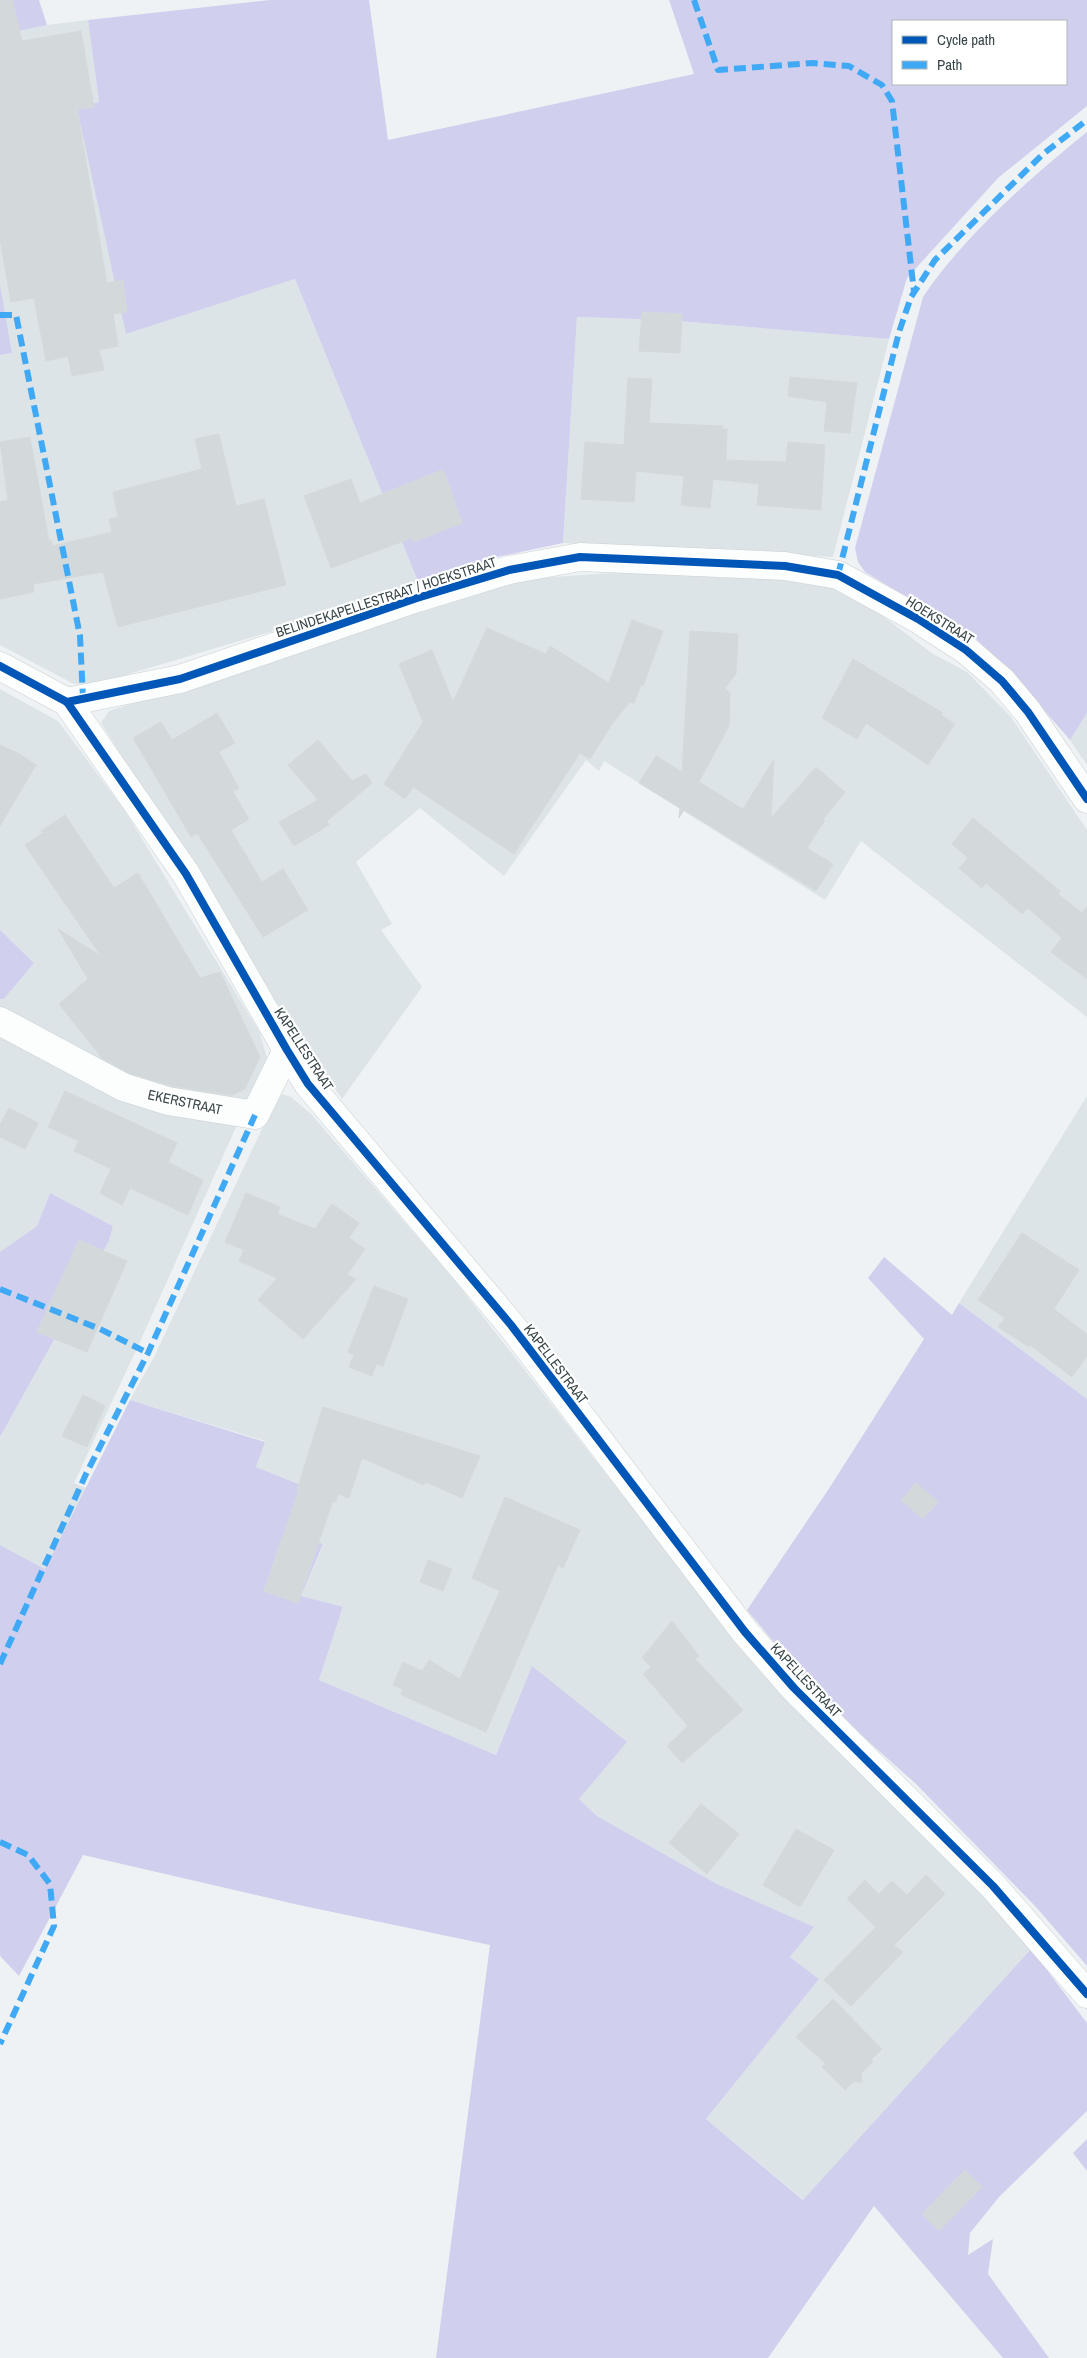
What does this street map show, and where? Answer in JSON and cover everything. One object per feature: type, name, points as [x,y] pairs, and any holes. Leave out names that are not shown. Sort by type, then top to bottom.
[{"type":"street","name":"BELINDEKAPELLESTRAAT / HOEKSTRAAT","points":[[67,702],[180,679],[416,598],[509,570],[580,557],[785,566],[838,575]]},
{"type":"street","name":"HOEKSTRAAT","points":[[838,575],[918,619],[966,650],[1002,681],[1028,712],[1087,799]]},
{"type":"street","points":[[0,666],[67,702]]},
{"type":"street","name":"KAPELLESTRAAT","points":[[67,702],[186,874],[286,1050],[308,1084],[511,1325],[745,1632],[794,1688],[993,1886],[1087,1994]]},
{"type":"street","name":"EKERSTRAAT","points":[[0,1021],[123,1086],[168,1101],[255,1115],[286,1050]]},
{"type":"shaded area","points":[[0,0],[39,0],[47,25],[8,33]]},
{"type":"shaded area","points":[[270,0],[369,0],[388,140],[694,74],[669,0],[1087,0],[1087,106],[998,178],[907,278],[889,339],[666,320],[577,317],[563,543],[497,557],[419,584],[295,279],[126,334],[77,108],[99,102],[88,20]]},
{"type":"shaded area","points":[[88,20],[99,102],[78,107],[126,334],[295,279],[419,584],[350,608],[99,683],[74,684],[0,645],[0,355],[12,353],[0,284],[0,34],[47,25]]},
{"type":"shaded area","points":[[1087,132],[1087,713],[1070,740],[1009,670],[974,637],[865,572],[858,562],[855,548],[923,297],[957,253],[978,230],[1021,188]]},
{"type":"shaded area","points":[[0,284],[12,353],[0,355]]},
{"type":"shaded area","points":[[577,317],[666,320],[889,339],[833,557],[563,543]]},
{"type":"shaded area","points":[[644,571],[757,576],[832,588],[880,614],[933,654],[967,672],[1011,717],[1087,830],[1087,1017],[861,841],[825,900],[604,761],[599,771],[586,760],[504,876],[420,808],[356,862],[392,924],[381,930],[422,987],[342,1099],[270,993],[101,723],[109,711],[522,579]]},
{"type":"shaded area","points":[[0,689],[58,721],[125,811],[260,1033],[267,1058],[138,1346],[74,1483],[86,1488],[45,1569],[0,1545],[0,1437],[109,1241],[113,1226],[50,1193],[37,1226],[0,1252],[0,999],[4,999],[34,963],[0,930]]},
{"type":"shaded area","points":[[1087,713],[1087,765],[1070,740]]},
{"type":"shaded area","points":[[0,930],[34,963],[4,999],[0,999]]},
{"type":"shaded area","points":[[282,1094],[291,1097],[312,1115],[456,1282],[762,1674],[936,1844],[1031,1949],[804,2200],[706,2119],[819,1979],[790,1957],[813,1927],[717,1884],[597,1816],[579,1799],[532,1667],[496,1755],[319,1680],[343,1608],[301,1596],[323,1545],[298,1538],[311,1489],[256,1467],[265,1441],[130,1400],[154,1357],[270,1112]]},
{"type":"shaded area","points":[[1087,1096],[1087,1399],[959,1303]]},
{"type":"shaded area","points":[[50,1193],[113,1226],[109,1241],[0,1437],[0,1252],[37,1226]]},
{"type":"shaded area","points":[[884,1257],[952,1315],[959,1303],[1087,1399],[1087,1966],[1036,1907],[915,1783],[823,1701],[747,1610],[830,1487],[924,1339],[868,1278]]},
{"type":"shaded area","points":[[130,1400],[265,1442],[256,1467],[311,1489],[298,1538],[323,1544],[301,1596],[343,1607],[319,1680],[496,1755],[532,1666],[627,1742],[579,1799],[597,1816],[717,1884],[814,1927],[790,1957],[819,1979],[706,2119],[803,2200],[1031,1949],[1087,2023],[1087,2111],[999,2197],[970,2233],[968,2255],[993,2239],[988,2274],[1049,2358],[1003,2358],[874,2206],[768,2358],[436,2358],[490,1945],[299,1905],[83,1855],[19,1976],[0,1956],[0,1545],[45,1569]]},
{"type":"shaded area","points":[[1087,2139],[1087,2171],[1073,2153]]},
{"type":"building","points":[[0,0],[12,0],[22,41],[81,31],[94,107],[77,109],[107,283],[123,280],[127,312],[113,314],[118,346],[99,350],[104,370],[72,376],[68,356],[46,361],[34,298],[11,302],[0,240]]},
{"type":"building","points":[[642,312],[682,314],[680,353],[639,351]]},
{"type":"building","points":[[790,377],[857,383],[850,433],[824,431],[827,402],[788,396]]},
{"type":"building","points":[[628,378],[652,379],[649,423],[723,426],[722,429],[727,429],[726,460],[786,462],[788,442],[825,445],[821,510],[757,505],[759,484],[713,479],[710,508],[681,505],[684,476],[636,471],[634,502],[581,499],[585,442],[624,445]]},
{"type":"building","points":[[219,434],[236,506],[264,499],[286,585],[118,627],[103,572],[33,584],[34,592],[0,599],[0,502],[8,500],[0,442],[30,437],[49,541],[51,540],[52,546],[112,532],[109,519],[118,517],[113,492],[202,469],[195,439]]},
{"type":"building","points":[[442,470],[462,523],[413,542],[412,538],[331,568],[304,496],[351,479],[360,503]]},
{"type":"building","points":[[632,620],[663,631],[643,686],[641,684],[634,703],[630,702],[612,724],[590,759],[580,753],[514,854],[413,787],[405,799],[384,784],[423,722],[399,664],[432,650],[453,702],[487,628],[546,654],[550,646],[609,683]]},
{"type":"building","points":[[690,631],[738,634],[736,674],[725,688],[730,693],[729,726],[699,782],[743,809],[774,759],[771,818],[816,767],[845,792],[823,819],[825,820],[807,848],[833,864],[816,891],[684,810],[679,818],[680,808],[639,783],[656,756],[682,772]]},
{"type":"building","points":[[853,659],[943,713],[941,715],[955,724],[928,765],[866,723],[857,739],[822,718]]},
{"type":"building","points":[[217,713],[235,743],[219,752],[239,788],[233,792],[249,819],[231,830],[262,882],[283,869],[308,910],[263,937],[197,833],[191,837],[133,738],[161,722],[172,740]]},
{"type":"building","points":[[318,740],[352,781],[366,774],[372,783],[327,821],[329,825],[294,846],[279,822],[318,800],[288,765]]},
{"type":"building","points":[[0,745],[20,754],[36,765],[0,826]]},
{"type":"building","points":[[65,815],[114,888],[138,873],[200,978],[220,972],[260,1057],[245,1089],[232,1095],[172,1086],[129,1073],[102,1058],[59,1004],[88,979],[58,929],[101,956],[25,845],[44,832],[41,831]]},
{"type":"building","points":[[973,818],[1060,891],[1058,894],[1082,913],[1087,906],[1087,979],[1051,952],[1062,938],[1028,908],[1022,914],[986,883],[982,888],[959,868],[968,858],[952,844]]},
{"type":"building","points":[[65,1091],[177,1143],[168,1162],[203,1180],[188,1215],[130,1188],[122,1205],[100,1193],[111,1169],[74,1151],[79,1141],[48,1127]]},
{"type":"building","points":[[9,1108],[38,1123],[25,1149],[0,1137],[0,1125]]},
{"type":"building","points":[[246,1193],[280,1207],[277,1214],[315,1229],[332,1204],[359,1223],[349,1238],[365,1249],[347,1275],[356,1279],[303,1339],[258,1300],[277,1278],[239,1261],[244,1250],[225,1242]]},
{"type":"building","points":[[1022,1233],[1079,1270],[1054,1309],[1087,1334],[1087,1356],[1072,1377],[1030,1345],[1029,1347],[998,1327],[1005,1318],[978,1300]]},
{"type":"building","points":[[79,1240],[127,1261],[87,1352],[37,1332]]},
{"type":"building","points":[[374,1286],[408,1299],[383,1366],[376,1364],[372,1376],[349,1367],[354,1355],[348,1352]]},
{"type":"building","points":[[83,1395],[105,1406],[87,1447],[62,1436]]},
{"type":"building","points":[[323,1407],[480,1456],[462,1498],[426,1482],[424,1485],[362,1458],[349,1498],[338,1494],[336,1502],[333,1501],[298,1603],[264,1591],[299,1490],[297,1490]]},
{"type":"building","points":[[916,1483],[938,1502],[923,1519],[901,1500]]},
{"type":"building","points":[[505,1497],[580,1530],[563,1568],[558,1565],[486,1732],[401,1695],[403,1689],[393,1685],[403,1662],[422,1671],[429,1660],[460,1679],[500,1591],[472,1578]]},
{"type":"building","points":[[428,1560],[452,1569],[443,1591],[420,1582]]},
{"type":"building","points":[[672,1621],[699,1656],[695,1659],[743,1710],[682,1763],[667,1746],[688,1726],[643,1674],[651,1667],[642,1658]]},
{"type":"building","points":[[701,1804],[739,1834],[707,1874],[669,1843]]},
{"type":"building","points":[[796,1829],[834,1850],[800,1907],[763,1885]]},
{"type":"building","points":[[926,1875],[945,1894],[894,1945],[903,1952],[851,2006],[824,1980],[876,1927],[847,1899],[865,1880],[879,1894],[892,1881],[907,1895]]},
{"type":"building","points":[[833,1999],[882,2049],[871,2060],[873,2062],[861,2073],[862,2082],[853,2082],[845,2090],[822,2067],[825,2063],[796,2037]]},
{"type":"building","points":[[965,2170],[982,2187],[939,2231],[922,2214]]},
{"type":"marked path","points":[[694,0],[718,70],[813,63],[849,66],[882,85],[892,101],[914,292]]},
{"type":"marked path","points":[[838,575],[899,332],[911,297],[935,260],[1043,154],[1087,120]]},
{"type":"marked path","points":[[0,315],[16,315],[80,636],[83,698]]},
{"type":"marked path","points":[[0,1664],[86,1474],[148,1353],[255,1115]]},
{"type":"marked path","points":[[0,1289],[100,1329],[148,1353]]},
{"type":"marked path","points":[[0,1842],[28,1855],[50,1884],[54,1926],[0,2044]]},
{"type":"cycle path","points":[[67,702],[180,679],[417,598],[509,570],[580,557],[785,566],[838,575],[918,619],[966,650],[1002,681],[1028,712],[1087,799]]},
{"type":"cycle path","points":[[0,666],[67,702],[186,874],[308,1084],[511,1325],[745,1632],[794,1688],[993,1886],[1087,1994]]}]
